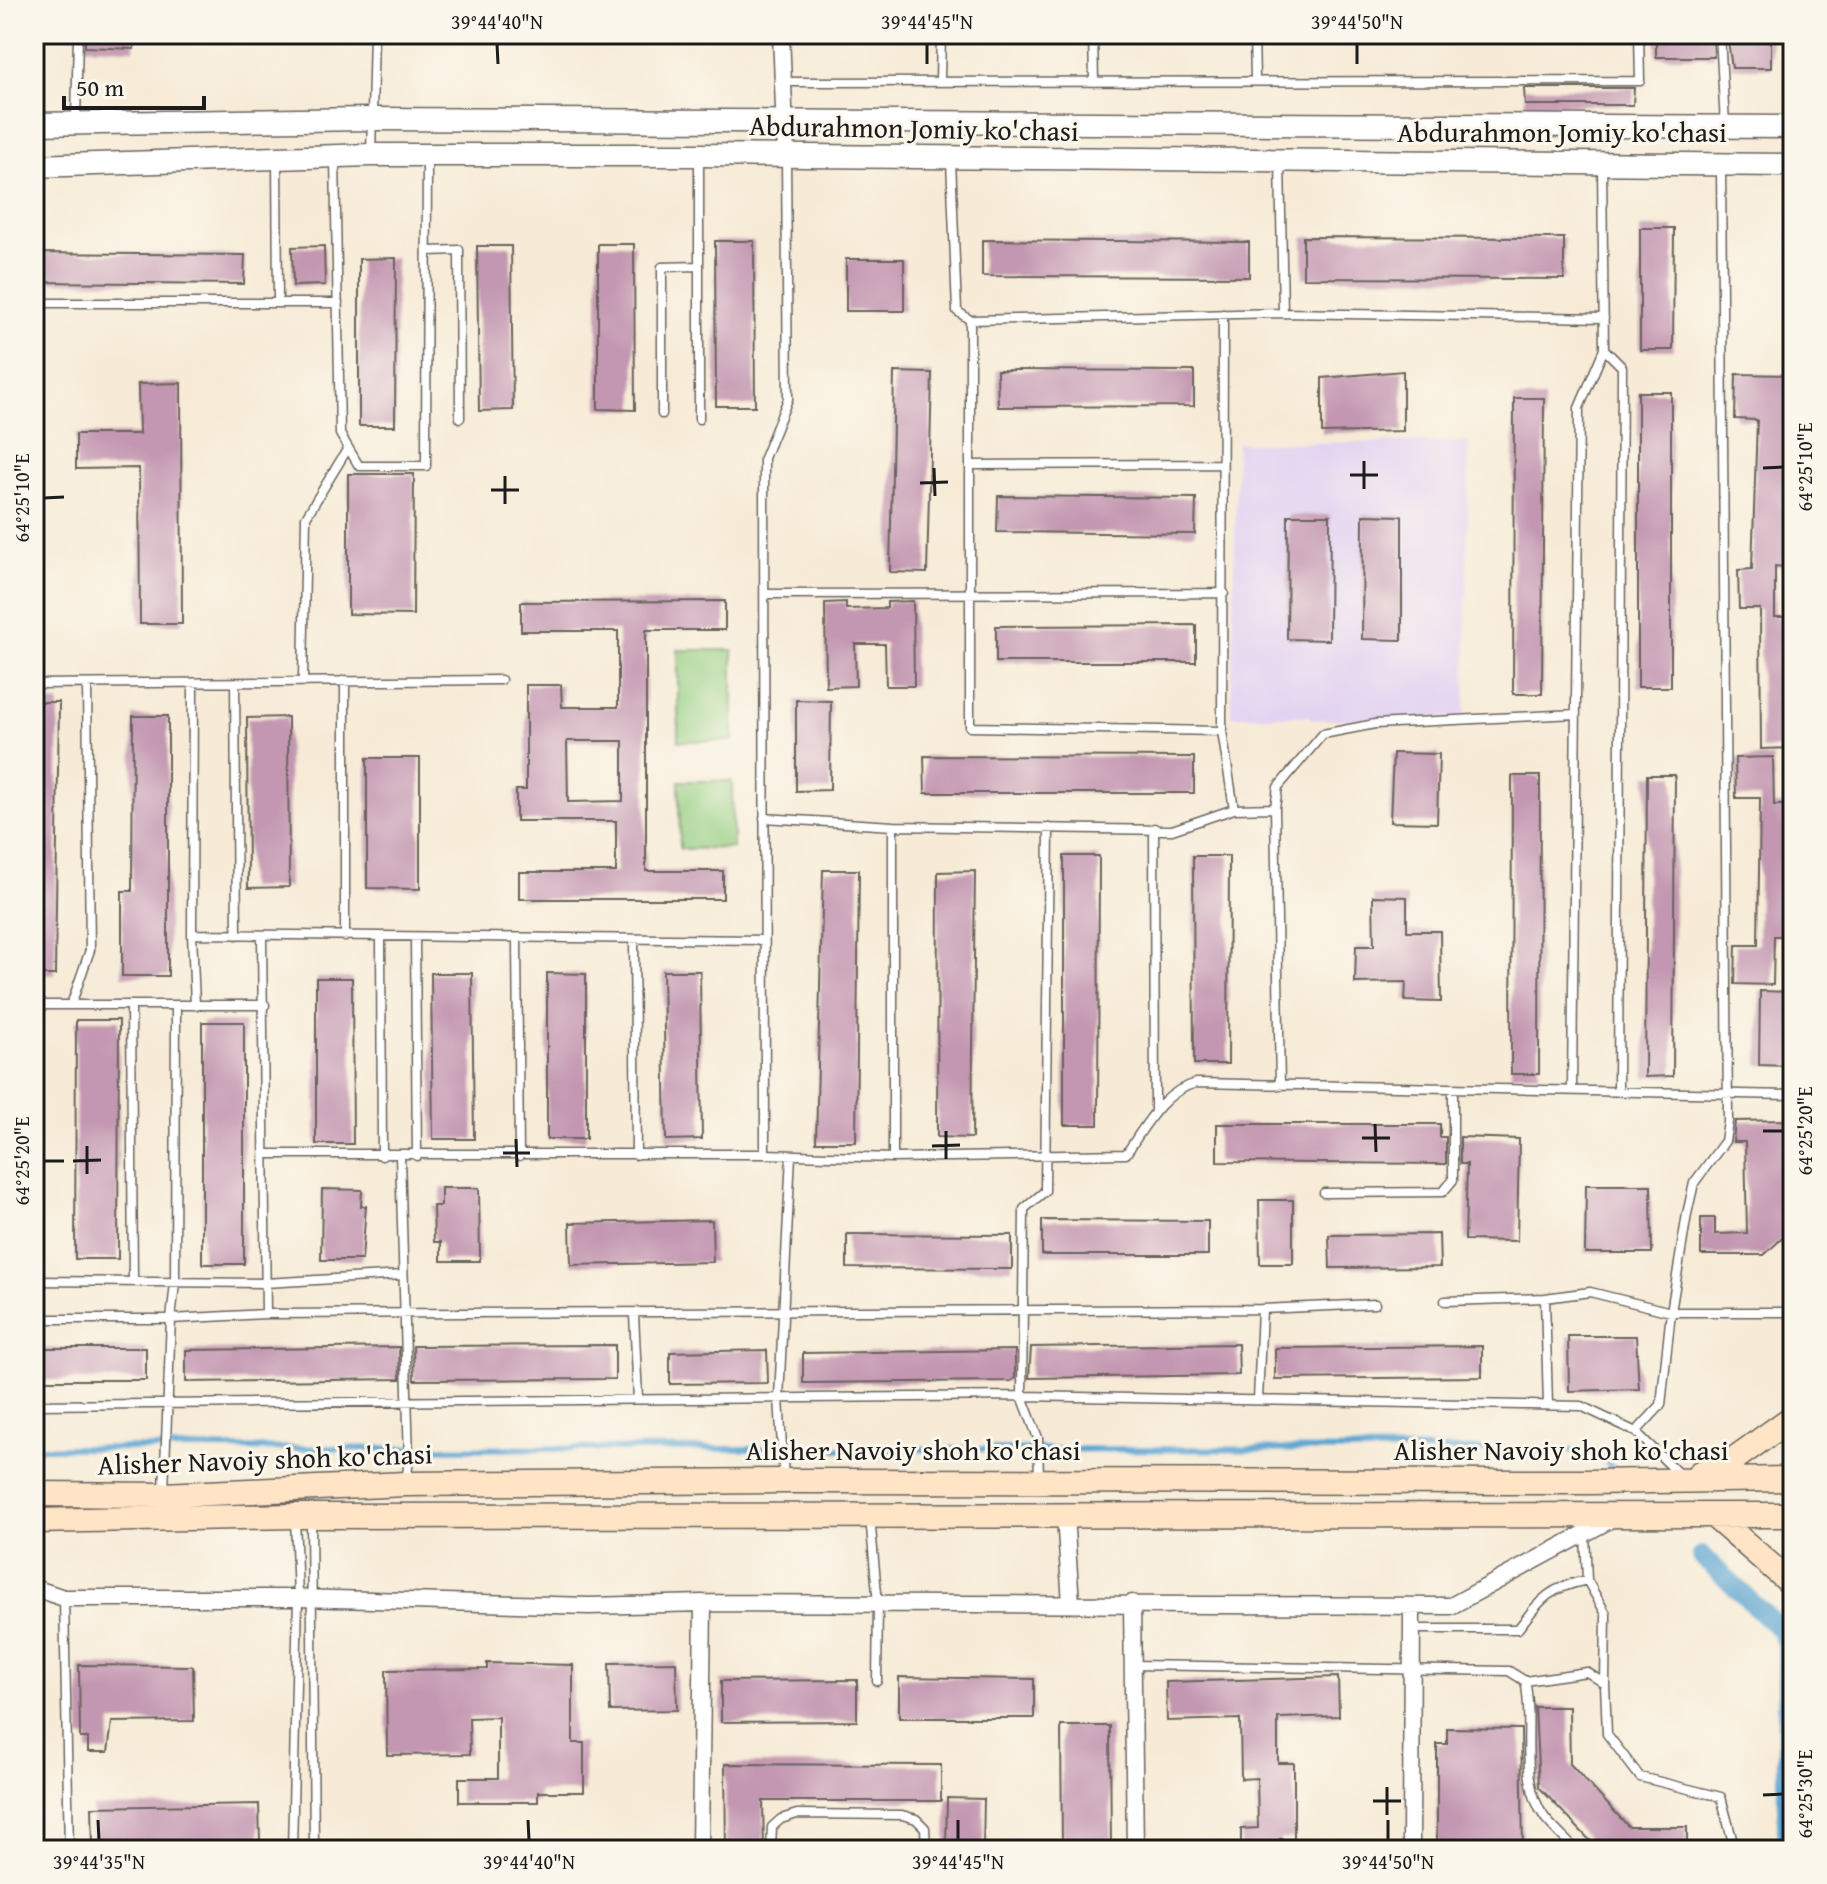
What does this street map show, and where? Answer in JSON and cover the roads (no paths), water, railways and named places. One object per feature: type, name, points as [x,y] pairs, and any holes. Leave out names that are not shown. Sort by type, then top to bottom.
[{"type":"main road","points":[[1684,1479],[1730,1462],[1793,1417]]},
{"type":"main road","name":"Alisher Navoiy shoh ko'chasi","points":[[34,1494],[163,1495],[784,1470],[1589,1482],[1793,1479]]},
{"type":"main road","name":"Alisher Navoiy shoh ko'chasi","points":[[34,1521],[303,1517],[1793,1515]]},
{"type":"main road","points":[[1714,1516],[1793,1585]]},
{"type":"street","points":[[781,34],[786,157]]},
{"type":"street","name":"Abdurahmon Jomiy ko'chasi","points":[[34,124],[371,119],[1793,127]]},
{"type":"street","name":"Abdurahmon Jomiy ko'chasi","points":[[34,166],[371,155],[1602,161],[1793,165]]},
{"type":"street","points":[[1065,1516],[1071,1603]]},
{"type":"street","points":[[34,1588],[64,1598],[306,1598],[589,1606],[1132,1603],[1451,1606],[1615,1517]]},
{"type":"street","points":[[700,1850],[703,1603]]},
{"type":"street","points":[[1132,1603],[1135,1850]]},
{"type":"street","points":[[1411,1850],[1412,1606]]},
{"type":"lane","points":[[76,124],[78,34]]},
{"type":"lane","points":[[371,155],[374,34]]},
{"type":"lane","points":[[940,80],[941,34]]},
{"type":"lane","points":[[1093,34],[1094,82]]},
{"type":"lane","points":[[1254,34],[1255,79]]},
{"type":"lane","points":[[782,82],[1255,79],[1640,81],[1639,34]]},
{"type":"lane","points":[[1720,34],[1725,126]]},
{"type":"lane","points":[[699,155],[699,419]]},
{"type":"lane","points":[[335,157],[340,434],[359,466],[426,466],[427,156]]},
{"type":"lane","points":[[765,1154],[764,458],[788,399],[786,157]]},
{"type":"lane","points":[[277,158],[278,303]]},
{"type":"lane","points":[[951,159],[957,311],[970,320],[1283,313],[1604,318]]},
{"type":"lane","points":[[1280,161],[1283,313]]},
{"type":"lane","points":[[1572,1089],[1579,408],[1604,349],[1602,161]]},
{"type":"lane","points":[[1636,1432],[1661,1405],[1671,1312],[1694,1183],[1725,1141],[1728,1122],[1721,164]]},
{"type":"lane","points":[[428,251],[459,250],[460,418]]},
{"type":"lane","points":[[662,414],[662,267],[699,266]]},
{"type":"lane","points":[[34,303],[338,303]]},
{"type":"lane","points":[[1223,314],[1222,731],[1234,809]]},
{"type":"lane","points":[[970,320],[970,727],[1222,731]]},
{"type":"lane","points":[[1604,349],[1622,367],[1618,1089]]},
{"type":"lane","points":[[303,680],[306,517],[348,448]]},
{"type":"lane","points":[[970,465],[1222,464]]},
{"type":"lane","points":[[766,594],[1224,593]]},
{"type":"lane","points":[[345,680],[345,937]]},
{"type":"lane","points":[[34,684],[501,680]]},
{"type":"lane","points":[[193,683],[192,934],[195,1005]]},
{"type":"lane","points":[[235,683],[237,935]]},
{"type":"lane","points":[[71,1005],[90,950],[87,684]]},
{"type":"lane","points":[[1280,1086],[1275,808],[1278,787],[1323,734],[1375,724],[1576,714]]},
{"type":"lane","points":[[764,818],[893,826],[1172,830],[1234,809],[1275,808]]},
{"type":"lane","points":[[893,826],[893,1158]]},
{"type":"lane","points":[[1038,1472],[1038,1438],[1022,1396],[1021,1312],[1024,1209],[1045,1191],[1049,828]]},
{"type":"lane","points":[[1154,828],[1155,1112]]},
{"type":"lane","points":[[192,934],[517,940],[764,940]]},
{"type":"lane","points":[[262,936],[266,1314]]},
{"type":"lane","points":[[381,938],[382,1156]]},
{"type":"lane","points":[[415,938],[417,1156]]},
{"type":"lane","points":[[517,940],[519,1156]]},
{"type":"lane","points":[[634,940],[636,1155]]},
{"type":"lane","points":[[34,1005],[265,1005]]},
{"type":"lane","points":[[131,1005],[133,1282]]},
{"type":"lane","points":[[163,1495],[175,1283],[176,1005]]},
{"type":"lane","points":[[265,1154],[765,1154],[893,1158],[1126,1154],[1155,1112],[1186,1085],[1196,1083],[1618,1089],[1793,1095]]},
{"type":"lane","points":[[1324,1193],[1443,1192],[1453,1180],[1453,1089]]},
{"type":"lane","points":[[784,1470],[779,1398],[791,1155]]},
{"type":"lane","points":[[400,1156],[409,1459],[406,1484]]},
{"type":"lane","points":[[34,1281],[265,1283],[403,1275]]},
{"type":"lane","points":[[1445,1301],[1545,1298],[1590,1292],[1671,1312],[1793,1312]]},
{"type":"lane","points":[[1545,1298],[1548,1405]]},
{"type":"lane","points":[[34,1319],[171,1319],[404,1312],[1021,1312],[1262,1309],[1375,1304]]},
{"type":"lane","points":[[1258,1400],[1262,1309]]},
{"type":"lane","points":[[634,1314],[638,1399]]},
{"type":"lane","points":[[34,1405],[1022,1396],[1581,1406],[1636,1432],[1684,1479]]},
{"type":"lane","points":[[303,1517],[314,1850]]},
{"type":"lane","points":[[292,1850],[306,1598],[303,1517]]},
{"type":"lane","points":[[870,1517],[878,1604],[877,1681]]},
{"type":"lane","points":[[1585,1533],[1587,1580],[1606,1614],[1607,1734],[1640,1777],[1721,1797],[1735,1850]]},
{"type":"lane","points":[[1411,1629],[1518,1629],[1541,1599],[1559,1586],[1587,1580]]},
{"type":"lane","points":[[64,1598],[69,1850]]},
{"type":"lane","points":[[1133,1665],[1411,1667],[1509,1671],[1525,1681],[1587,1672],[1605,1684]]},
{"type":"lane","points":[[1525,1681],[1530,1703],[1529,1776],[1543,1816],[1576,1850]]},
{"type":"lane","points":[[771,1850],[772,1827],[781,1819],[797,1814],[902,1815],[916,1819],[925,1828],[926,1850]]},
{"type":"waterway","points":[[34,1448],[1594,1450],[1619,1474]]},
{"type":"waterway","points":[[1702,1556],[1780,1629],[1787,1645],[1787,1850]]}]
